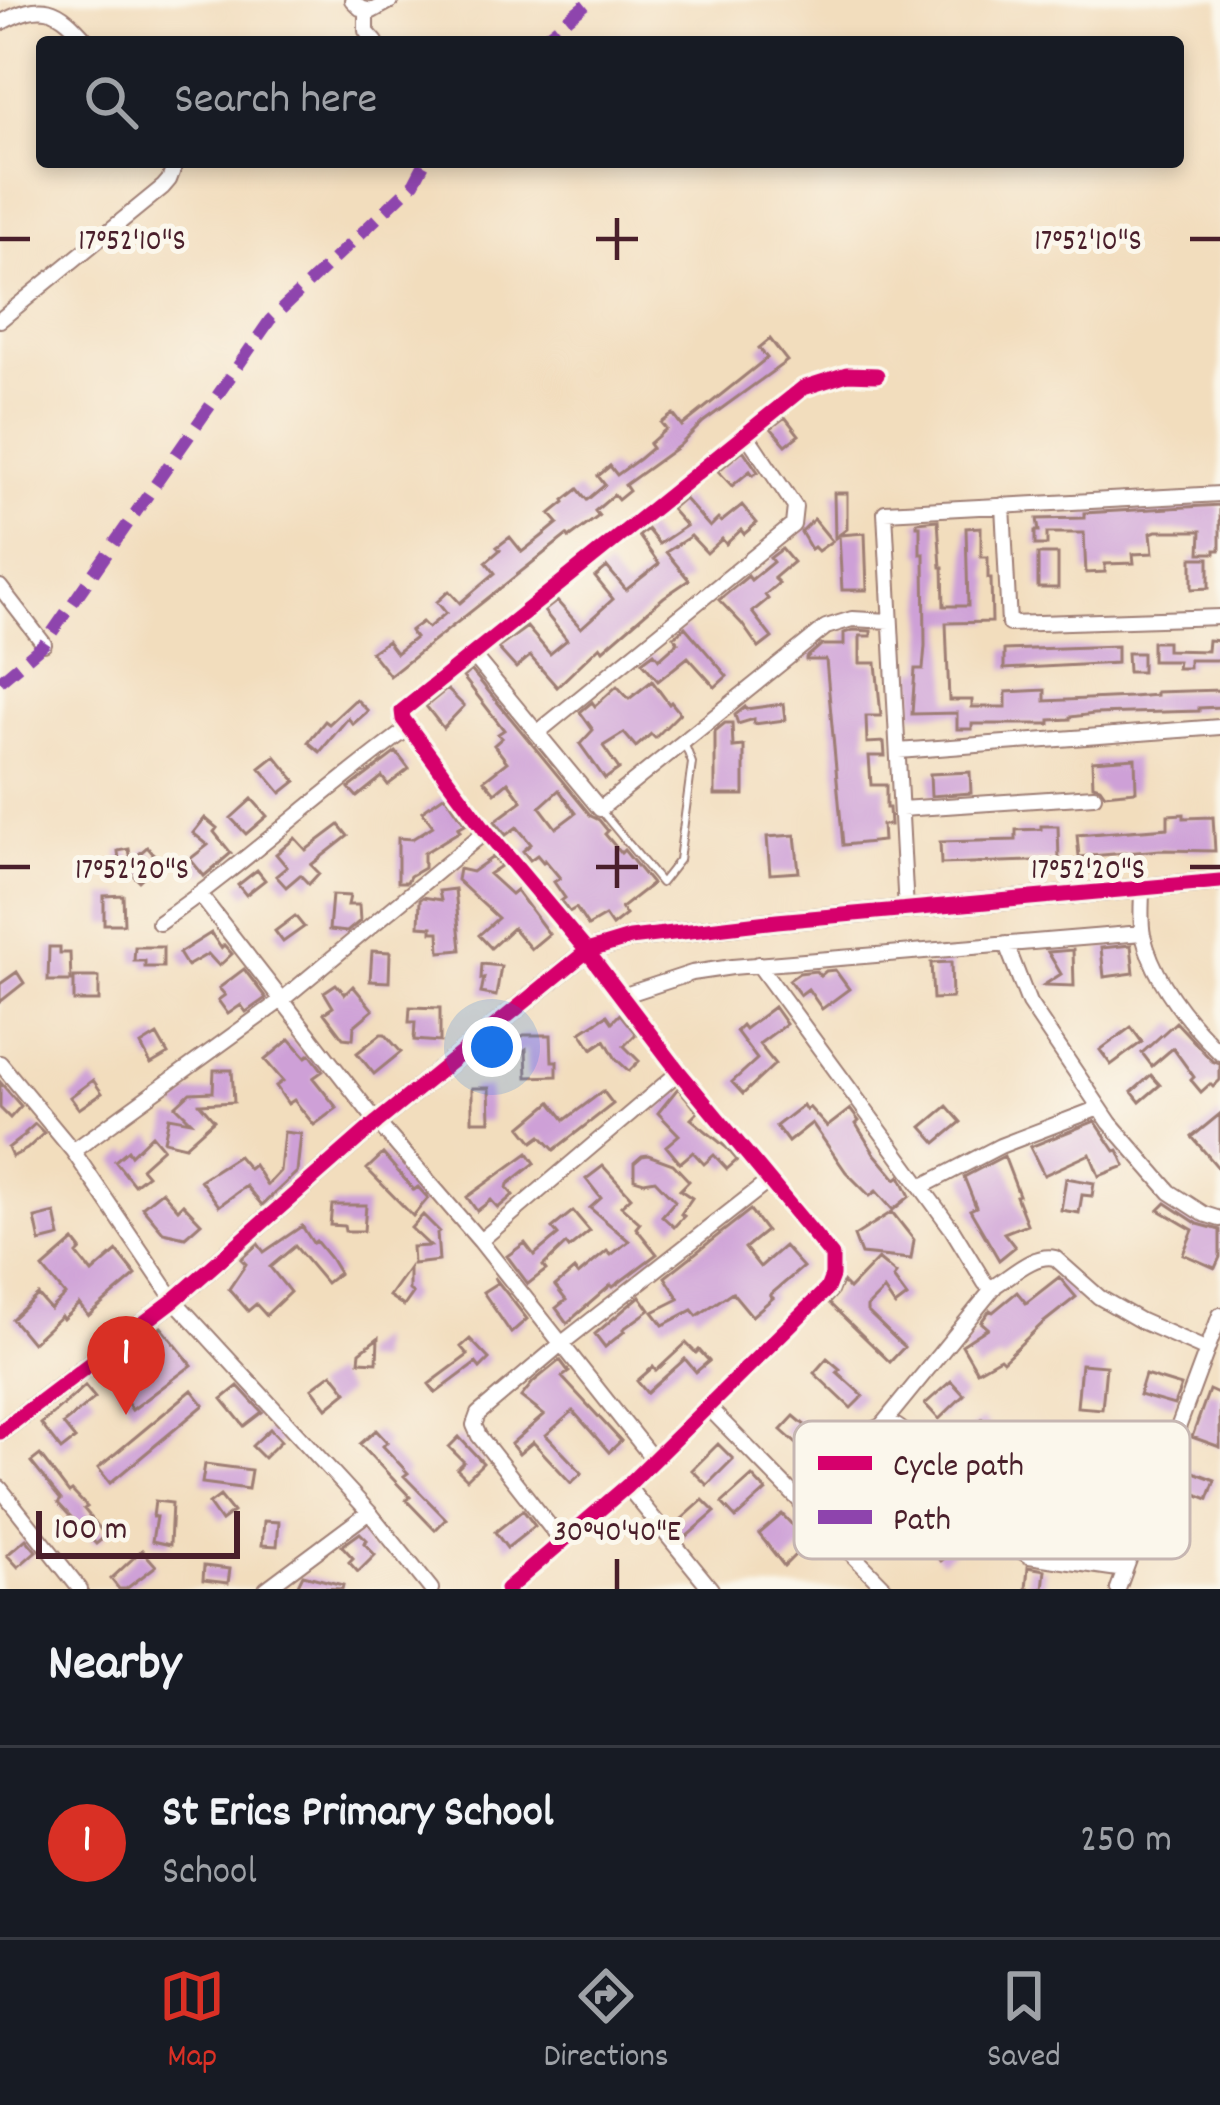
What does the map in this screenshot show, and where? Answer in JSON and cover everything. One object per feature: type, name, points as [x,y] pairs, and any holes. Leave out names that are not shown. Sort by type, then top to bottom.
[{"type":"street","points":[[352,0],[366,11],[378,10],[392,0]]},
{"type":"street","points":[[0,23],[22,6],[40,3],[58,9],[83,36]]},
{"type":"street","points":[[366,11],[371,36]]},
{"type":"street","points":[[0,320],[163,187],[174,168]]},
{"type":"street","points":[[507,1589],[627,1486],[827,1289],[832,1256],[486,831],[403,719],[405,706],[803,388],[848,374],[877,375]]},
{"type":"street","points":[[537,734],[794,525],[795,506],[746,434]]},
{"type":"street","points":[[906,911],[885,512],[1220,494]]},
{"type":"street","points":[[1003,505],[1009,624],[1220,617]]},
{"type":"street","points":[[0,587],[44,644]]},
{"type":"street","points":[[472,654],[599,809],[826,627],[852,620],[890,621]]},
{"type":"street","points":[[898,751],[1220,727]]},
{"type":"street","points":[[159,923],[409,728]]},
{"type":"street","points":[[901,808],[1094,796]]},
{"type":"street","points":[[73,1151],[283,999],[486,831]]},
{"type":"street","points":[[0,1432],[174,1300],[377,1122],[587,951],[630,938],[777,921],[1220,881]]},
{"type":"street","points":[[1142,888],[1142,933],[1160,979],[1198,1032],[1220,1053]]},
{"type":"street","points":[[200,895],[377,1122],[653,1459]]},
{"type":"street","points":[[622,996],[692,973],[758,964],[1142,933]]},
{"type":"street","points":[[1006,944],[1029,1004],[1099,1108],[1170,1192],[1220,1219]]},
{"type":"street","points":[[758,964],[952,1229],[985,1283],[996,1285]]},
{"type":"street","points":[[0,1063],[73,1151],[174,1300],[369,1512],[430,1589]]},
{"type":"street","points":[[479,1241],[679,1072]]},
{"type":"street","points":[[921,1187],[1000,1146],[1099,1108]]},
{"type":"street","points":[[562,1542],[478,1436],[474,1425],[478,1414],[769,1180]]},
{"type":"street","points":[[885,1421],[996,1285],[1039,1257],[1055,1258],[1099,1297],[1207,1350]]},
{"type":"street","points":[[1181,1421],[1220,1315]]},
{"type":"street","points":[[707,1406],[794,1495]]},
{"type":"street","points":[[627,1486],[712,1589]]},
{"type":"street","points":[[0,1488],[80,1589]]},
{"type":"street","points":[[266,1589],[369,1512]]},
{"type":"street","points":[[857,1559],[886,1589]]},
{"type":"street","points":[[1050,1559],[1125,1570]]},
{"type":"street","points":[[1118,1589],[1129,1559]]},
{"type":"lane","points":[[599,809],[661,883],[680,860],[692,763],[684,742]]},
{"type":"building","points":[[770,339],[787,361],[625,485],[629,491],[618,500],[614,495],[595,511],[599,516],[569,538],[567,535],[390,676],[371,652],[387,641],[396,653],[415,638],[410,631],[422,622],[428,628],[446,613],[437,602],[449,591],[460,603],[495,573],[486,562],[500,550],[497,547],[510,537],[522,552],[558,523],[550,514],[564,500],[578,489],[587,500],[605,485],[598,476],[610,466],[617,475],[652,448],[649,444],[666,429],[661,423],[673,414],[682,426],[767,358],[759,348]]},
{"type":"building","points":[[785,417],[799,435],[786,445],[771,428]]},
{"type":"building","points":[[743,450],[758,472],[750,471],[732,486],[718,471]]},
{"type":"building","points":[[834,493],[847,493],[847,529],[835,538]]},
{"type":"building","points":[[684,498],[710,527],[742,505],[757,523],[726,544],[722,539],[707,553],[691,536],[666,552],[689,580],[603,650],[600,646],[557,687],[530,656],[516,668],[498,648],[527,627],[550,654],[567,640],[544,611],[557,601],[581,628],[613,599],[595,577],[607,567],[626,590],[659,564],[639,536],[647,529],[659,544],[686,526],[671,509]]},
{"type":"building","points":[[1220,505],[1220,550],[1215,553],[1200,553],[1201,531],[1156,531],[1151,533],[1153,553],[1133,554],[1134,563],[1105,564],[1105,572],[1086,573],[1084,533],[1047,533],[1047,545],[1035,545],[1037,519]]},
{"type":"building","points":[[814,519],[832,541],[818,551],[811,549],[801,532]]},
{"type":"building","points":[[938,520],[944,606],[968,606],[966,528],[981,527],[981,557],[988,557],[991,578],[992,622],[946,623],[949,700],[972,700],[972,707],[1006,707],[1006,692],[1045,690],[1045,701],[1220,690],[1220,707],[1094,714],[1050,720],[1050,724],[972,724],[972,729],[957,729],[957,713],[912,714],[915,669],[923,669],[925,646],[924,554],[920,554],[917,522]]},
{"type":"building","points":[[865,533],[867,590],[842,590],[839,535]]},
{"type":"building","points":[[782,549],[793,562],[774,578],[779,583],[752,612],[772,638],[759,648],[719,600],[748,576],[751,580]]},
{"type":"building","points":[[1038,554],[1058,554],[1058,588],[1038,588]]},
{"type":"building","points":[[1192,558],[1209,558],[1209,588],[1192,589]]},
{"type":"building","points":[[685,627],[727,676],[715,687],[688,657],[658,681],[642,662],[654,653],[659,659],[678,642],[674,637]]},
{"type":"building","points":[[871,631],[871,636],[860,636],[860,663],[876,663],[881,716],[866,716],[867,743],[884,742],[885,756],[869,756],[871,785],[886,785],[890,825],[882,825],[883,841],[843,845],[826,660],[806,658],[821,645],[844,645],[844,633]]},
{"type":"building","points":[[1208,640],[1220,641],[1220,660],[1189,660],[1189,668],[1177,668],[1178,661],[1152,661],[1152,642],[1167,642],[1167,650],[1207,651]]},
{"type":"building","points":[[1117,646],[1117,663],[1004,669],[1004,650]]},
{"type":"building","points":[[1127,653],[1142,653],[1142,672],[1128,672]]},
{"type":"building","points":[[471,670],[599,820],[621,853],[624,850],[652,884],[621,908],[626,915],[612,926],[605,916],[588,926],[576,908],[569,912],[554,882],[560,878],[537,855],[530,860],[523,851],[531,844],[517,827],[506,835],[495,821],[522,801],[508,782],[495,793],[484,780],[507,762],[494,745],[504,730],[463,677]],"holes":[[[559,790],[576,813],[556,828],[540,807]]]},
{"type":"building","points":[[652,681],[680,713],[655,738],[651,734],[636,747],[624,733],[603,746],[619,769],[605,779],[580,744],[593,730],[580,712],[592,702],[595,706],[617,686],[629,699]]},
{"type":"building","points":[[447,689],[464,706],[443,728],[426,706]]},
{"type":"building","points":[[356,699],[368,711],[353,724],[348,718],[320,752],[308,742],[325,721],[329,724]]},
{"type":"building","points":[[783,704],[785,720],[754,724],[754,719],[738,724],[735,715],[745,707]]},
{"type":"building","points":[[732,723],[733,747],[744,746],[744,795],[715,795],[715,731]]},
{"type":"building","points":[[396,752],[409,769],[388,785],[382,777],[357,797],[349,788]]},
{"type":"building","points":[[275,756],[296,781],[281,793],[260,768]]},
{"type":"building","points":[[1135,758],[1136,791],[1105,794],[1093,785],[1092,761]]},
{"type":"building","points":[[970,772],[971,793],[931,796],[930,774]]},
{"type":"building","points":[[445,795],[465,824],[424,853],[424,868],[407,882],[398,882],[398,838],[412,839],[433,826],[422,811]]},
{"type":"building","points":[[252,799],[267,816],[246,834],[231,818]]},
{"type":"building","points":[[1184,814],[1184,818],[1213,817],[1215,851],[1079,857],[1077,835],[1168,828],[1168,815]]},
{"type":"building","points":[[205,818],[217,828],[214,832],[231,853],[204,876],[190,859],[208,845],[193,833]]},
{"type":"building","points":[[339,825],[348,836],[311,865],[319,873],[309,884],[300,875],[286,887],[276,876],[287,867],[276,854],[295,838],[306,850]]},
{"type":"building","points":[[1058,826],[1059,860],[941,864],[940,842],[1016,840],[1016,830]]},
{"type":"building","points":[[795,835],[799,872],[770,874],[767,837]]},
{"type":"building","points":[[147,847],[160,861],[139,881],[119,861],[118,851],[129,849],[131,861]]},
{"type":"building","points":[[493,857],[501,866],[489,874],[511,894],[516,890],[549,934],[531,949],[513,928],[491,948],[479,935],[498,918],[457,880],[459,869],[472,872]]},
{"type":"building","points":[[257,870],[265,880],[246,895],[238,885]]},
{"type":"building","points":[[455,889],[461,950],[440,952],[439,932],[419,926],[420,900],[441,900],[439,891]]},
{"type":"building","points":[[123,895],[124,924],[104,924],[104,896]]},
{"type":"building","points":[[332,895],[350,896],[348,905],[359,905],[360,921],[347,932],[329,930]]},
{"type":"building","points":[[295,916],[304,927],[283,942],[275,931]]},
{"type":"building","points":[[211,933],[232,954],[219,966],[208,954],[187,966],[179,953]]},
{"type":"building","points":[[1131,945],[1134,973],[1104,977],[1101,948]]},
{"type":"building","points":[[49,947],[70,953],[71,981],[48,981]]},
{"type":"building","points":[[135,947],[163,947],[163,967],[145,967],[145,961],[134,961]]},
{"type":"building","points":[[1073,950],[1074,986],[1044,985],[1061,974],[1048,952]]},
{"type":"building","points":[[372,951],[390,952],[389,982],[370,981]]},
{"type":"building","points":[[951,962],[952,998],[933,999],[931,963]]},
{"type":"building","points":[[482,964],[501,966],[496,996],[481,993]]},
{"type":"building","points":[[244,969],[266,998],[246,1012],[241,1005],[228,1014],[218,1000],[225,995],[219,988]]},
{"type":"building","points":[[835,970],[849,989],[822,1009],[808,989],[800,995],[789,980],[799,973],[816,971],[820,976]]},
{"type":"building","points":[[17,972],[24,983],[0,1002],[0,984]]},
{"type":"building","points":[[74,977],[99,977],[99,1001],[74,1001]]},
{"type":"building","points":[[336,984],[345,994],[353,986],[373,1010],[354,1026],[353,1039],[343,1038],[324,1013],[333,1007],[324,992]]},
{"type":"building","points":[[410,1007],[440,1008],[440,1042],[414,1040]]},
{"type":"building","points":[[774,1007],[786,1024],[759,1044],[775,1064],[743,1094],[732,1082],[757,1059],[736,1031]]},
{"type":"building","points":[[620,1014],[636,1034],[624,1046],[639,1061],[629,1071],[605,1040],[592,1049],[581,1032],[607,1015],[612,1022]]},
{"type":"building","points":[[1176,1022],[1220,1064],[1220,1080],[1213,1087],[1210,1084],[1201,1092],[1173,1048],[1152,1066],[1142,1053]]},
{"type":"building","points":[[1131,1027],[1142,1042],[1111,1065],[1100,1050]]},
{"type":"building","points":[[381,1034],[401,1052],[374,1074],[357,1053]]},
{"type":"building","points":[[157,1035],[168,1054],[151,1064],[141,1045]]},
{"type":"building","points":[[524,1035],[551,1035],[557,1076],[527,1077],[526,1049],[512,1059],[504,1048]]},
{"type":"building","points":[[290,1039],[323,1071],[313,1078],[337,1108],[314,1125],[294,1100],[288,1104],[276,1086],[283,1081],[265,1060]]},
{"type":"building","points":[[214,1070],[232,1070],[234,1102],[200,1104],[214,1120],[185,1146],[164,1141],[169,1117],[191,1121],[176,1106],[190,1093],[213,1092]]},
{"type":"building","points":[[1151,1075],[1160,1085],[1140,1102],[1132,1092]]},
{"type":"building","points":[[93,1080],[102,1093],[79,1109],[70,1097]]},
{"type":"building","points":[[0,1082],[21,1106],[10,1118],[0,1108]]},
{"type":"building","points":[[472,1088],[489,1088],[490,1121],[472,1121]]},
{"type":"building","points":[[678,1088],[698,1112],[691,1119],[737,1160],[727,1169],[714,1155],[704,1164],[693,1152],[680,1163],[666,1146],[679,1135],[658,1113]]},
{"type":"building","points":[[603,1091],[613,1104],[554,1150],[541,1136],[533,1142],[521,1127],[551,1102],[565,1120]]},
{"type":"building","points":[[803,1105],[827,1127],[850,1109],[874,1153],[896,1179],[900,1176],[910,1196],[893,1210],[876,1191],[870,1196],[846,1172],[812,1123],[788,1142],[776,1126]]},
{"type":"building","points":[[947,1106],[961,1122],[936,1143],[922,1127]]},
{"type":"building","points":[[1220,1114],[1220,1170],[1192,1137]]},
{"type":"building","points":[[1095,1121],[1125,1166],[1099,1176],[1090,1154],[1044,1175],[1030,1147]]},
{"type":"building","points":[[35,1124],[44,1133],[12,1157],[8,1148]]},
{"type":"building","points":[[284,1132],[301,1134],[297,1172],[262,1205],[246,1186],[219,1206],[200,1180],[238,1156],[249,1169],[254,1165],[267,1185],[280,1171]]},
{"type":"building","points":[[152,1135],[163,1148],[141,1168],[147,1175],[134,1185],[115,1161],[128,1150],[131,1155]]},
{"type":"building","points":[[528,1153],[535,1163],[508,1184],[513,1195],[498,1208],[491,1200],[477,1211],[467,1197]]},
{"type":"building","points":[[383,1154],[414,1190],[418,1187],[428,1198],[413,1216],[367,1169]]},
{"type":"building","points":[[648,1155],[673,1164],[689,1181],[680,1190],[692,1198],[674,1227],[662,1216],[675,1201],[655,1180],[634,1179],[634,1163]]},
{"type":"building","points":[[1004,1156],[1027,1224],[1004,1233],[1015,1247],[999,1260],[970,1210],[976,1207],[964,1177]]},
{"type":"building","points":[[603,1166],[631,1197],[621,1206],[640,1223],[636,1228],[657,1254],[567,1323],[556,1308],[566,1300],[555,1286],[574,1270],[578,1275],[607,1251],[611,1255],[629,1241],[590,1208],[601,1198],[586,1179]]},
{"type":"building","points":[[1066,1178],[1094,1183],[1092,1196],[1082,1195],[1079,1213],[1061,1210]]},
{"type":"building","points":[[162,1191],[178,1209],[183,1204],[201,1223],[185,1237],[163,1232],[142,1207]]},
{"type":"building","points":[[1166,1203],[1198,1224],[1220,1230],[1215,1268],[1183,1254],[1193,1230],[1159,1210]]},
{"type":"building","points":[[332,1205],[366,1205],[364,1231],[330,1225]]},
{"type":"building","points":[[750,1210],[766,1231],[745,1248],[760,1267],[784,1246],[803,1267],[752,1316],[732,1292],[697,1316],[692,1310],[663,1325],[653,1312],[679,1299],[665,1277]]},
{"type":"building","points":[[573,1211],[590,1231],[569,1248],[566,1244],[528,1284],[507,1256],[525,1243],[534,1255],[558,1235],[552,1228]]},
{"type":"building","points":[[892,1212],[914,1240],[911,1259],[861,1254],[854,1236]]},
{"type":"building","points":[[55,1213],[60,1237],[40,1242],[35,1218]]},
{"type":"building","points":[[423,1215],[439,1231],[439,1261],[413,1264],[412,1247],[430,1246],[411,1228]]},
{"type":"building","points":[[302,1226],[339,1273],[326,1283],[295,1246],[270,1267],[290,1292],[266,1315],[256,1304],[248,1311],[229,1289],[246,1264],[241,1259],[258,1244],[264,1252]]},
{"type":"building","points":[[74,1241],[81,1250],[77,1254],[92,1273],[117,1251],[136,1275],[88,1316],[79,1304],[32,1343],[12,1319],[38,1295],[50,1309],[65,1295],[43,1268]]},
{"type":"building","points":[[878,1259],[896,1274],[893,1278],[907,1297],[895,1306],[884,1290],[867,1307],[904,1347],[890,1362],[829,1303],[842,1282],[849,1289]]},
{"type":"building","points":[[409,1268],[413,1293],[404,1306],[389,1296]]},
{"type":"building","points":[[494,1277],[527,1319],[511,1333],[483,1292],[497,1283]]},
{"type":"building","points":[[1059,1277],[1076,1297],[1003,1361],[1000,1358],[977,1371],[962,1345],[988,1328],[981,1322],[990,1310],[1017,1292],[1026,1303]]},
{"type":"building","points":[[640,1296],[650,1310],[605,1347],[595,1334]]},
{"type":"building","points":[[161,1327],[192,1365],[132,1410],[107,1371]]},
{"type":"building","points":[[378,1338],[377,1362],[359,1361],[360,1352]]},
{"type":"building","points":[[470,1339],[489,1359],[480,1368],[476,1363],[436,1393],[429,1384],[468,1355],[461,1347]]},
{"type":"building","points":[[686,1343],[709,1361],[696,1372],[685,1359],[647,1393],[637,1381],[653,1367],[656,1371]]},
{"type":"building","points":[[827,1358],[863,1396],[851,1408],[814,1373]]},
{"type":"building","points":[[560,1360],[569,1372],[562,1377],[621,1441],[609,1452],[573,1411],[546,1435],[582,1473],[571,1483],[533,1442],[519,1454],[511,1444],[544,1415],[521,1397]]},
{"type":"building","points":[[1081,1364],[1106,1366],[1102,1409],[1077,1407]]},
{"type":"building","points":[[332,1373],[347,1392],[327,1408],[312,1388]]},
{"type":"building","points":[[1145,1375],[1181,1386],[1174,1405],[1139,1395]]},
{"type":"building","points":[[951,1381],[964,1395],[939,1419],[925,1404]]},
{"type":"building","points":[[85,1386],[95,1398],[63,1424],[75,1439],[61,1450],[41,1424]]},
{"type":"building","points":[[238,1386],[262,1412],[244,1426],[222,1399]]},
{"type":"building","points":[[192,1390],[204,1405],[110,1483],[98,1468]]},
{"type":"building","points":[[1209,1390],[1220,1395],[1220,1447],[1192,1437]]},
{"type":"building","points":[[794,1416],[800,1421],[794,1421],[794,1442],[781,1430]]},
{"type":"building","points":[[270,1429],[281,1441],[264,1458],[252,1446]]},
{"type":"building","points":[[376,1430],[387,1442],[383,1446],[408,1473],[404,1476],[446,1519],[435,1530],[360,1444]]},
{"type":"building","points":[[459,1437],[483,1463],[467,1479],[457,1469],[464,1462],[449,1447]]},
{"type":"building","points":[[718,1444],[733,1459],[707,1485],[692,1470]]},
{"type":"building","points":[[40,1455],[106,1536],[96,1544],[58,1503],[61,1500],[31,1462]]},
{"type":"building","points":[[205,1464],[251,1470],[248,1489],[202,1483]]},
{"type":"building","points":[[1190,1471],[1215,1480],[1208,1499],[1190,1492]]},
{"type":"building","points":[[752,1476],[766,1491],[736,1518],[722,1503]]},
{"type":"building","points":[[220,1496],[233,1512],[221,1521],[209,1504]]},
{"type":"building","points":[[703,1500],[715,1512],[685,1538],[674,1526]]},
{"type":"building","points":[[155,1501],[172,1503],[170,1545],[152,1541]]},
{"type":"building","points":[[523,1510],[535,1526],[507,1548],[495,1532]]},
{"type":"building","points":[[782,1514],[794,1527],[794,1556],[784,1566],[759,1534]]},
{"type":"building","points":[[264,1521],[279,1522],[277,1546],[262,1545]]},
{"type":"building","points":[[360,1533],[375,1555],[358,1572],[342,1546]]},
{"type":"building","points":[[26,1539],[36,1551],[18,1567],[7,1555]]},
{"type":"building","points":[[142,1550],[156,1566],[126,1589],[119,1589],[111,1579]]},
{"type":"building","points":[[204,1566],[230,1569],[228,1583],[203,1580]]},
{"type":"building","points":[[1028,1567],[1045,1570],[1043,1589],[1026,1589]]},
{"type":"building","points":[[303,1575],[343,1585],[342,1589],[297,1587]]},
{"type":"marked path","points":[[546,36],[591,0]]},
{"type":"marked path","points":[[0,681],[44,644],[270,320],[414,183],[422,168]]},
{"type":"cycle path","points":[[507,1589],[627,1486],[827,1289],[832,1256],[486,831],[403,719],[402,711],[803,388],[847,374],[877,375]]},
{"type":"cycle path","points":[[0,1432],[174,1300],[377,1122],[587,951],[630,938],[777,921],[1220,881]]},
{"type":"place","name":"St Erics Primary School","points":[[126,1415]]}]
